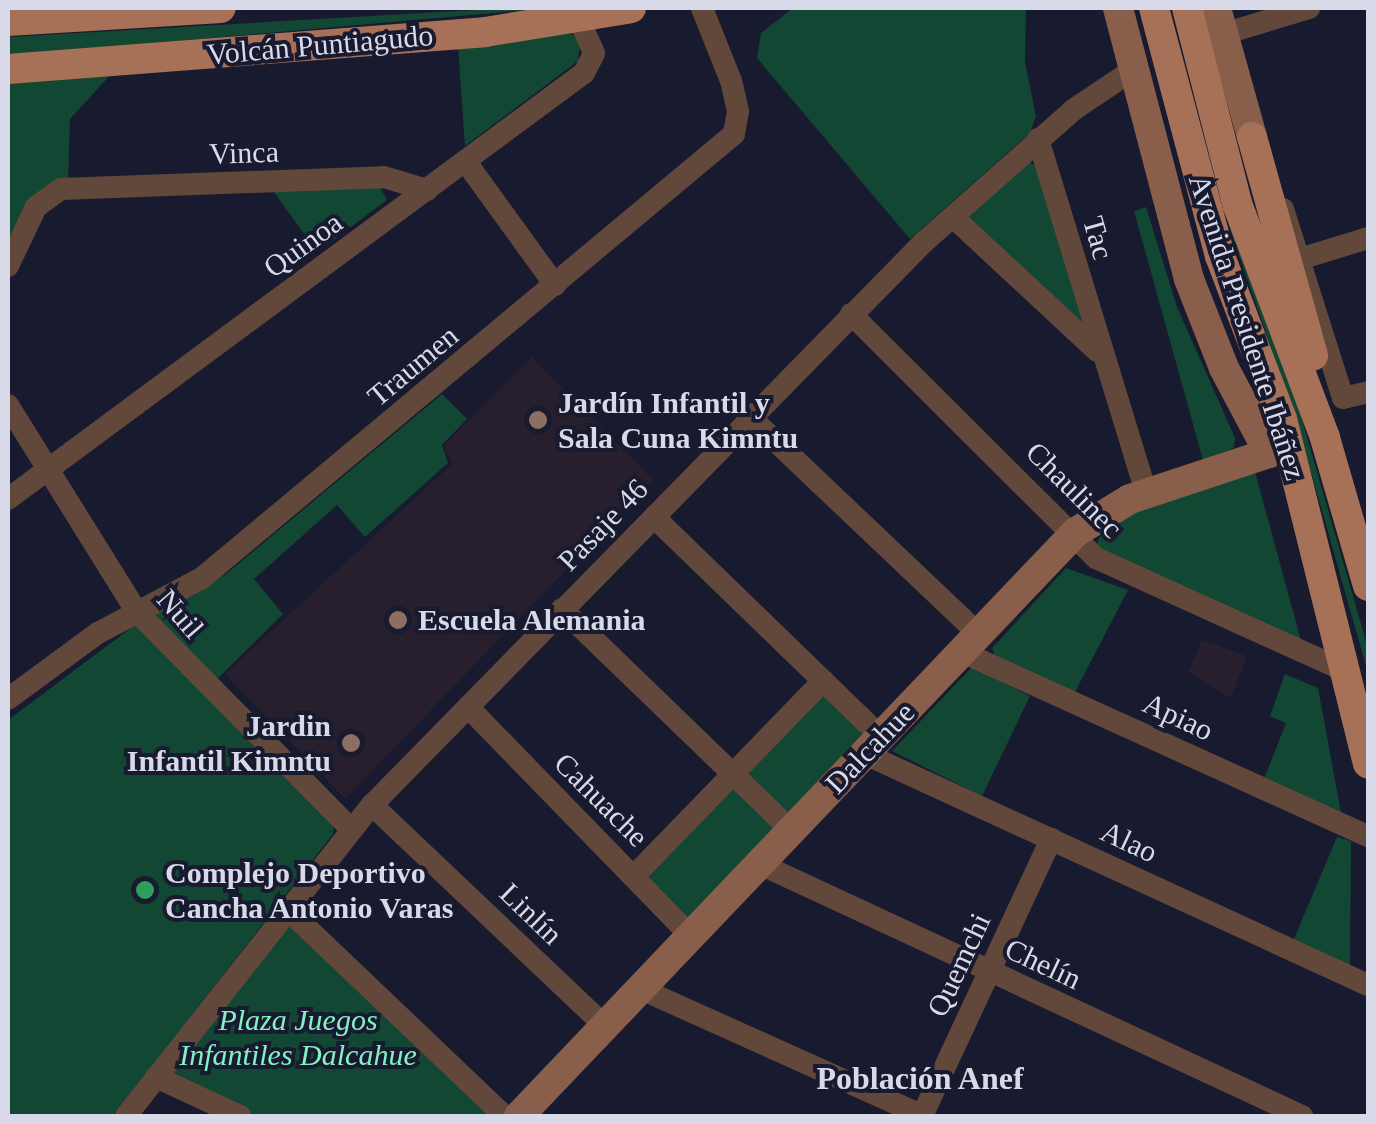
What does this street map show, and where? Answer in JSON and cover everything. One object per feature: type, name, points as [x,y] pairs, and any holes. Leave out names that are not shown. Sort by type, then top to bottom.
[{"type":"main road","name":"Volcán Puntiagudo","points":[[8,21],[221,8]]},
{"type":"main road","name":"Volcán Puntiagudo","points":[[8,68],[631,8]]},
{"type":"main road","name":"Avenida Presidente Ibáñez","points":[[1154,8],[1220,256],[1270,381],[1349,673],[1368,763]]},
{"type":"main road","name":"Avenida Presidente Ibáñez","points":[[1187,8],[1238,206],[1326,438],[1363,549],[1368,586]]},
{"type":"main road","points":[[1252,136],[1311,347],[1326,438]]},
{"type":"main road","points":[[1269,453],[1302,502]]},
{"type":"street","name":"Traumen","points":[[8,699],[137,612],[202,578],[734,134],[738,111],[731,81],[702,8]]},
{"type":"street","name":"Avenida Presidente Ibáñez","points":[[1118,8],[1190,279],[1224,368],[1269,453]]},
{"type":"street","points":[[1309,8],[1219,21],[1252,136],[1303,258],[1344,399],[1368,392]]},
{"type":"street","name":"Quinoa","points":[[8,498],[589,68],[592,42],[572,14]]},
{"type":"street","name":"Pasaje 46","points":[[126,1116],[372,804],[749,416],[952,217],[1038,140],[1134,69]]},
{"type":"street","name":"Tac","points":[[1038,140],[1100,353],[1146,492]]},
{"type":"street","points":[[466,162],[555,285]]},
{"type":"street","name":"Vinca","points":[[8,266],[36,207],[61,189],[384,177],[427,190]]},
{"type":"street","name":"Tac","points":[[952,217],[1100,353]]},
{"type":"street","points":[[1303,258],[1368,238]]},
{"type":"street","name":"Chaulinec","points":[[852,314],[1106,564],[1349,673]]},
{"type":"street","name":"Nuil","points":[[8,405],[44,470],[137,612],[350,828]]},
{"type":"street","name":"Apiao","points":[[749,416],[970,643],[1368,836]]},
{"type":"street","name":"Dalcahue","points":[[520,1116],[1076,532],[1146,492],[1269,453]]},
{"type":"street","name":"Alao","points":[[654,517],[823,682],[873,746],[1051,839],[1368,985]]},
{"type":"street","points":[[562,609],[792,831]]},
{"type":"street","points":[[634,876],[823,682]]},
{"type":"street","name":"Cahuache","points":[[468,707],[691,936]]},
{"type":"street","name":"Linlín","points":[[372,804],[606,1026]]},
{"type":"street","name":"Quemchi","points":[[923,1116],[1051,839]]},
{"type":"street","name":"Chelín","points":[[760,864],[1302,1116]]},
{"type":"street","points":[[287,909],[504,1116]]},
{"type":"street","points":[[641,988],[923,1116]]},
{"type":"street","points":[[156,1077],[240,1116]]},
{"type":"shaded area","name":"Escuela Alemania","points":[[532,357],[653,480],[345,799],[225,674],[452,464],[444,445]]},
{"type":"shaded area","points":[[1202,640],[1247,656],[1231,698],[1188,672]]},
{"type":"green space","points":[[550,8],[8,56],[8,37]]},
{"type":"green space","points":[[793,8],[1026,8],[1025,62],[1036,116],[1030,133],[910,239],[757,58],[761,33]]},
{"type":"green space","points":[[571,32],[580,44],[578,61],[465,146],[458,46]]},
{"type":"green space","points":[[113,72],[70,119],[68,182],[8,251],[8,77]]},
{"type":"green space","points":[[1026,162],[1041,166],[1085,331],[969,217]]},
{"type":"green space","points":[[380,187],[387,200],[317,252],[271,188]]},
{"type":"green space","points":[[1146,207],[1177,307],[1235,438],[1234,448],[1203,460],[1134,211]]},
{"type":"green space","points":[[1223,209],[1298,406],[1368,648],[1368,673],[1296,419]]},
{"type":"green space","name":"Complejo Deportivo Cancha Antonio Varas","points":[[442,394],[467,419],[442,445],[448,463],[365,537],[337,505],[254,579],[283,614],[204,692],[334,822],[333,834],[113,1116],[8,1116],[8,720],[135,625],[226,574]]},
{"type":"green space","points":[[1254,468],[1303,648],[1108,557],[1097,544],[1105,524]]},
{"type":"green space","points":[[1066,568],[1128,590],[1075,692],[995,656],[992,648]]},
{"type":"green space","points":[[972,667],[1030,696],[982,796],[892,751]]},
{"type":"green space","points":[[1285,674],[1318,688],[1341,813],[1264,779],[1286,723],[1270,716]]},
{"type":"green space","points":[[822,687],[873,736],[690,926],[639,876]]},
{"type":"green space","points":[[1337,837],[1351,841],[1350,969],[1293,941]]},
{"type":"green space","name":"Plaza Juegos Infantiles Dalcahue","points":[[290,920],[494,1116],[257,1116],[170,1076]]},
{"type":"place","name":"Jardín Infantil y Sala Cuna Kimntu","points":[[538,420]]},
{"type":"place","name":"Escuela Alemania","points":[[398,620]]},
{"type":"place","name":"Jardin Infantil Kimntu","points":[[351,743]]},
{"type":"place","name":"Complejo Deportivo Cancha Antonio Varas","points":[[145,890]]},
{"type":"district","name":"Población Anef","points":[[920,1078]]}]
